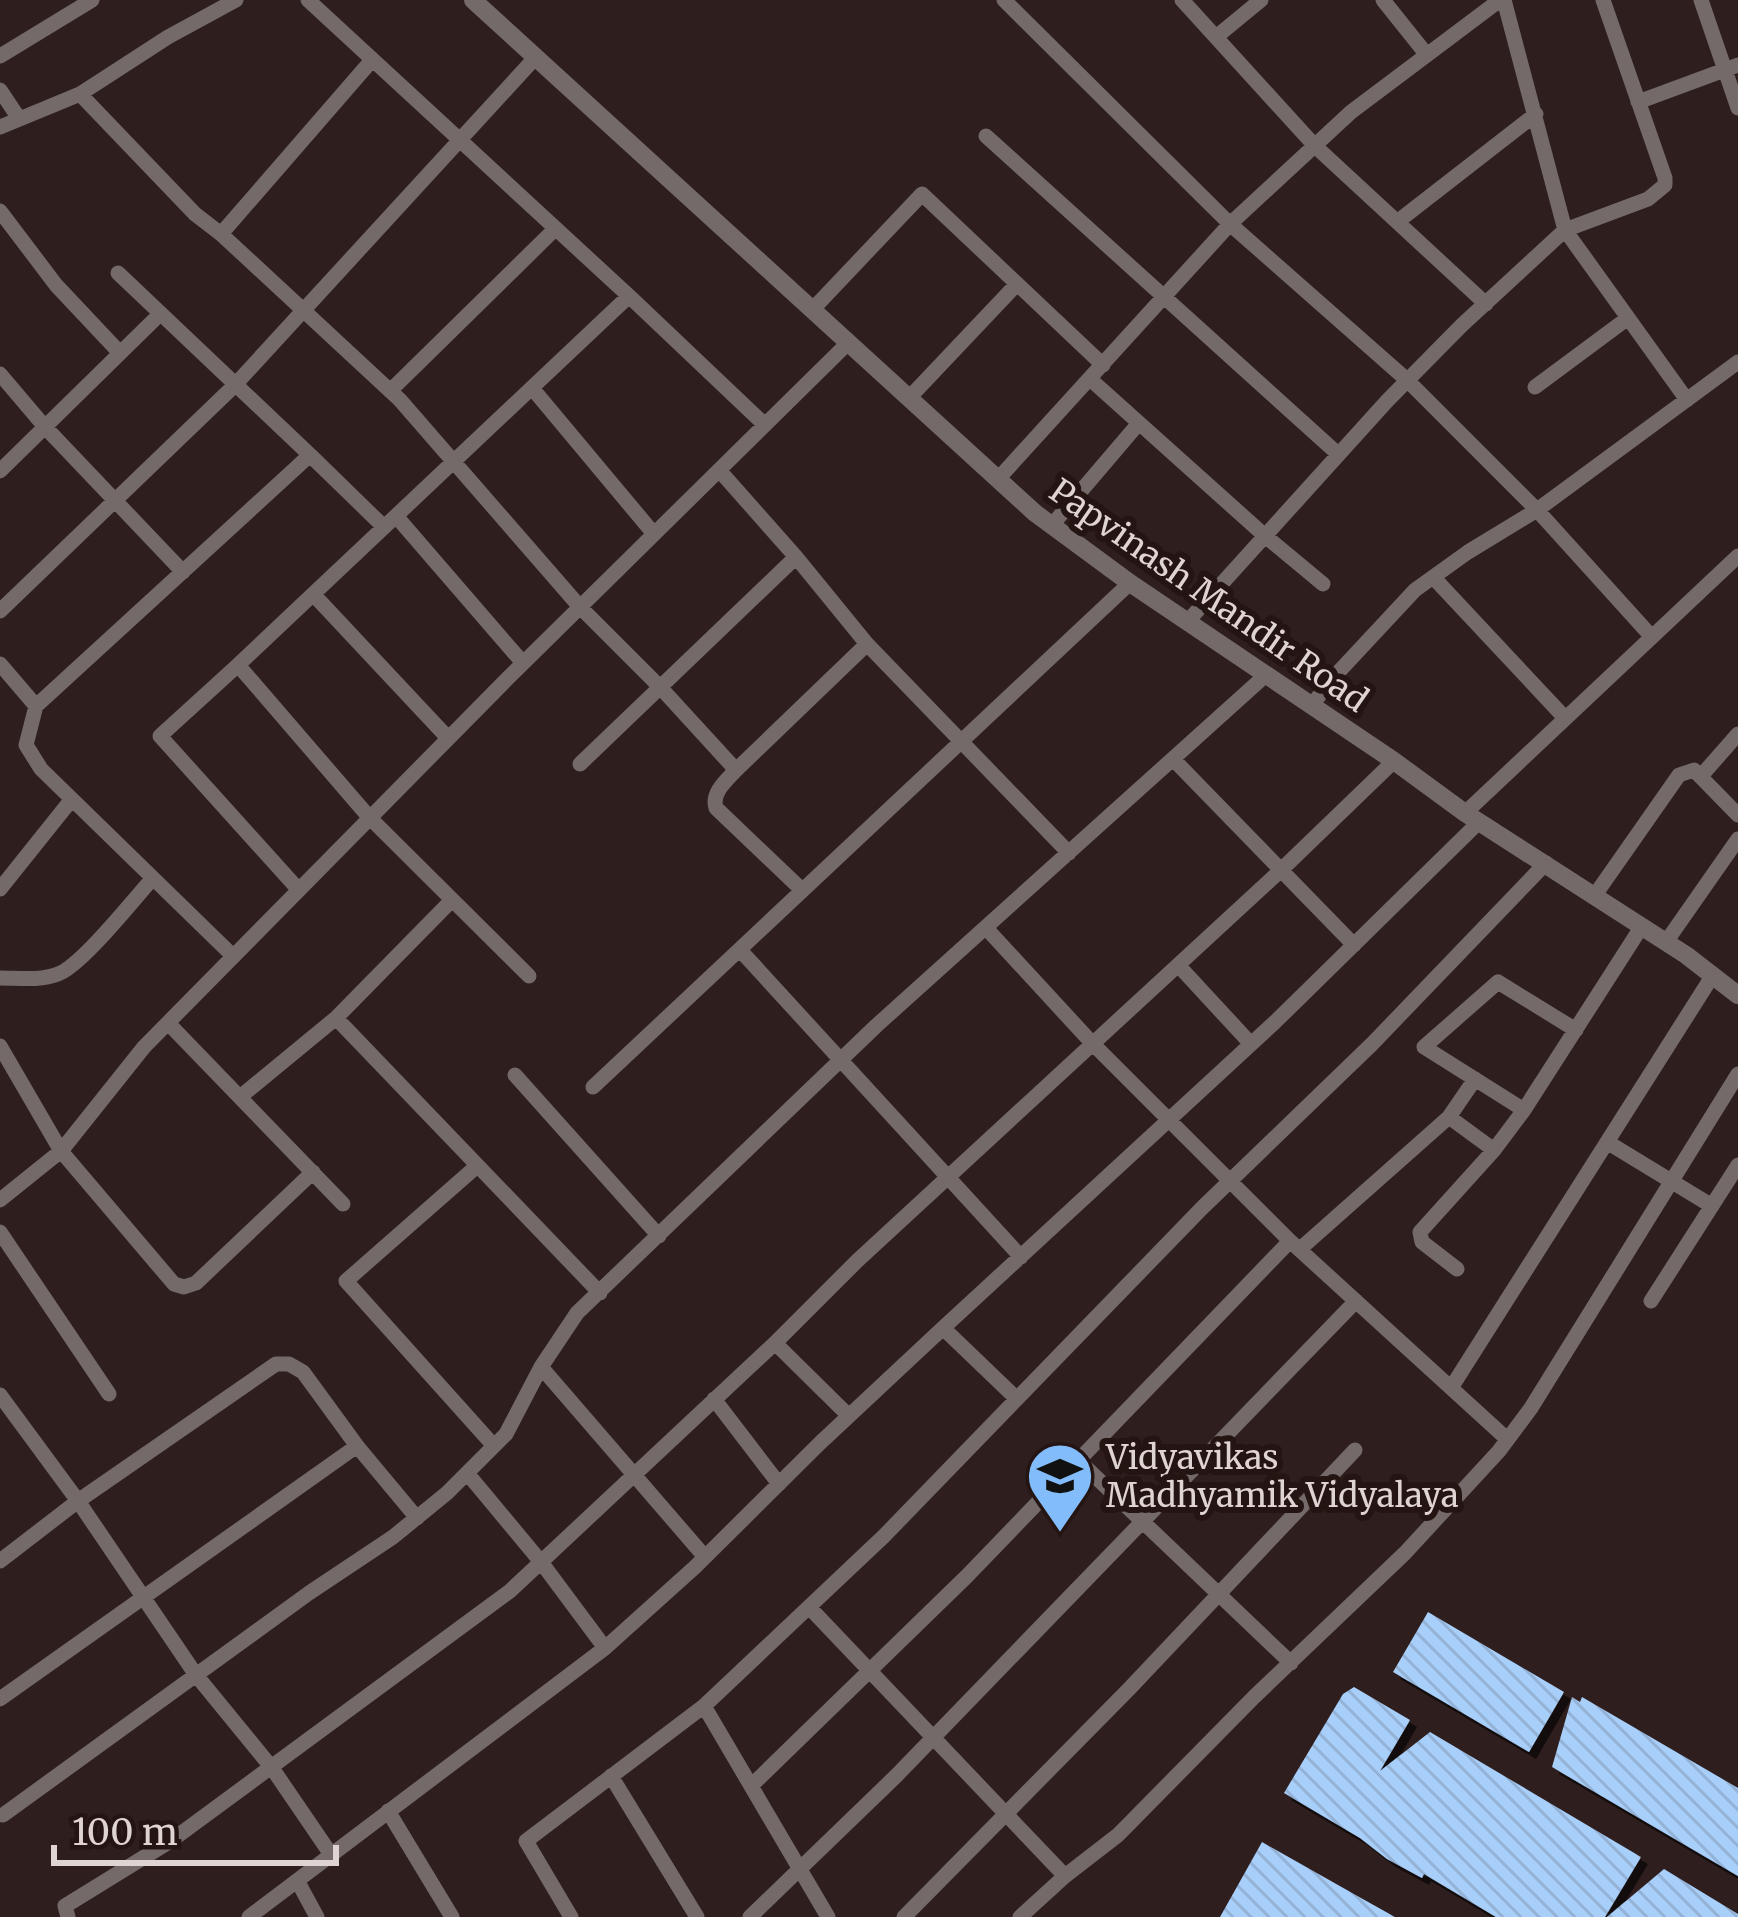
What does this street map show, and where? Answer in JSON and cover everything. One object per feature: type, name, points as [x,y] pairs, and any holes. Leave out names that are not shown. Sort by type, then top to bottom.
[{"type":"street","points":[[0,56],[92,0]]},
{"type":"street","points":[[0,127],[80,94],[236,0]]},
{"type":"street","points":[[308,0],[765,425]]},
{"type":"street","name":"Papvinash Mandir Road","points":[[472,0],[1052,525],[1472,817],[1737,992]]},
{"type":"street","points":[[1004,0],[1231,224],[1407,380],[1537,510],[1652,636]]},
{"type":"street","points":[[1182,0],[1315,146],[1486,304]]},
{"type":"street","points":[[1216,37],[1261,0]]},
{"type":"street","points":[[1383,0],[1427,55]]},
{"type":"street","points":[[998,479],[1231,224],[1351,112],[1502,0],[1565,230],[1687,400]]},
{"type":"street","points":[[1188,621],[1407,380],[1565,230],[1648,199],[1665,185],[1603,0]]},
{"type":"street","points":[[1701,0],[1731,68],[1738,108]]},
{"type":"street","points":[[0,610],[234,386],[535,58]]},
{"type":"street","points":[[220,234],[372,60]]},
{"type":"street","points":[[1639,102],[1731,68]]},
{"type":"street","points":[[0,90],[18,117]]},
{"type":"street","points":[[80,94],[195,214],[390,392],[580,608],[736,770]]},
{"type":"street","points":[[1397,222],[1536,114]]},
{"type":"street","points":[[986,136],[1338,454]]},
{"type":"street","points":[[812,310],[922,194],[1103,365]]},
{"type":"street","points":[[0,211],[56,286],[120,353]]},
{"type":"street","points":[[390,392],[555,229]]},
{"type":"street","points":[[118,273],[234,386],[390,522],[523,664]]},
{"type":"street","points":[[909,398],[1017,284]]},
{"type":"street","points":[[298,889],[160,736],[629,296]]},
{"type":"street","points":[[0,471],[159,315]]},
{"type":"street","points":[[1535,387],[1628,318]]},
{"type":"street","points":[[0,1200],[61,1150],[144,1047],[298,889],[848,343]]},
{"type":"street","points":[[1312,705],[1415,590],[1537,510],[1738,362]]},
{"type":"street","points":[[0,374],[183,572]]},
{"type":"street","points":[[1090,379],[1324,584]]},
{"type":"street","points":[[532,388],[654,534]]},
{"type":"street","points":[[1052,525],[1139,423]]},
{"type":"street","points":[[233,956],[41,769],[26,746],[36,706],[310,455]]},
{"type":"street","points":[[719,470],[867,644],[1069,853]]},
{"type":"street","points":[[580,764],[796,556]]},
{"type":"street","points":[[249,1917],[604,1648],[705,1557],[849,1416],[1354,945],[1565,718],[1738,556]]},
{"type":"street","points":[[1433,577],[1565,718]]},
{"type":"street","points":[[593,1087],[1130,583]]},
{"type":"street","points":[[313,594],[448,738]]},
{"type":"street","points":[[802,890],[716,808],[716,794],[867,644]]},
{"type":"street","points":[[0,664],[36,706]]},
{"type":"street","points":[[238,665],[369,817],[529,976]]},
{"type":"street","points":[[3,1815],[393,1537],[466,1473],[506,1434],[541,1367],[578,1313],[840,1060],[1267,674]]},
{"type":"street","points":[[1701,776],[1738,734]]},
{"type":"street","points":[[1174,759],[1354,945]]},
{"type":"street","points":[[68,1917],[65,1906],[172,1840],[510,1592],[1394,761]]},
{"type":"street","points":[[1595,895],[1679,775],[1694,770],[1738,815]]},
{"type":"street","points":[[0,889],[72,799]]},
{"type":"street","points":[[1666,942],[1738,839]]},
{"type":"street","points":[[571,1917],[526,1841],[704,1706],[884,1536],[1546,862]]},
{"type":"street","points":[[0,978],[59,974],[76,962],[153,878]]},
{"type":"street","points":[[240,1097],[336,1018],[452,899]]},
{"type":"street","points":[[1457,1269],[1422,1242],[1420,1232],[1524,1110],[1642,926]]},
{"type":"street","points":[[986,928],[1092,1043],[1295,1245],[1507,1439]]},
{"type":"street","points":[[740,950],[1021,1257]]},
{"type":"street","points":[[1178,965],[1251,1044]]},
{"type":"street","points":[[1451,1388],[1712,975]]},
{"type":"street","points":[[1524,1110],[1424,1047],[1498,982],[1576,1030]]},
{"type":"street","points":[[336,1018],[600,1293]]},
{"type":"street","points":[[168,1023],[343,1204]]},
{"type":"street","points":[[0,1046],[61,1150],[174,1284],[196,1283],[313,1172]]},
{"type":"street","points":[[1020,1917],[1118,1835],[1405,1553],[1507,1439],[1531,1408],[1738,1074]]},
{"type":"street","points":[[515,1075],[659,1236]]},
{"type":"street","points":[[751,1786],[968,1576],[1295,1245],[1449,1117],[1475,1079]]},
{"type":"street","points":[[1449,1117],[1494,1150]]},
{"type":"street","points":[[1607,1142],[1712,1206]]},
{"type":"street","points":[[1651,1301],[1738,1165]]},
{"type":"street","points":[[477,1166],[346,1281],[494,1446]]},
{"type":"street","points":[[0,1232],[109,1394]]},
{"type":"street","points":[[750,1917],[933,1737],[1356,1301]]},
{"type":"street","points":[[943,1328],[1016,1400]]},
{"type":"street","points":[[775,1342],[849,1416]]},
{"type":"street","points":[[0,1561],[77,1501],[276,1364],[289,1364],[303,1372],[416,1518]]},
{"type":"street","points":[[541,1367],[705,1557]]},
{"type":"street","points":[[0,1395],[196,1675],[272,1768],[332,1856]]},
{"type":"street","points":[[714,1399],[779,1484]]},
{"type":"street","points":[[0,1431],[16,1418]]},
{"type":"street","points":[[0,1699],[357,1446]]},
{"type":"street","points":[[904,1917],[1130,1689],[1355,1450]]},
{"type":"street","points":[[1079,1461],[1291,1663]]},
{"type":"street","points":[[466,1473],[541,1562],[604,1648]]},
{"type":"street","points":[[809,1607],[1065,1876]]},
{"type":"street","points":[[704,1706],[828,1917]]},
{"type":"street","points":[[610,1776],[697,1917]]},
{"type":"street","points":[[388,1811],[452,1917]]},
{"type":"street","points":[[298,1882],[317,1917]]},
{"type":"building","points":[[1428,1612],[1564,1692],[1529,1752],[1393,1672]]},
{"type":"building","points":[[1354,1687],[1410,1720],[1380,1771],[1430,1732],[1641,1857],[1605,1917],[1496,1917],[1424,1874],[1422,1878],[1387,1859],[1284,1793],[1343,1694]]},
{"type":"building","points":[[1572,1697],[1580,1702],[1582,1697],[1738,1788],[1738,1876],[1552,1767]]},
{"type":"building","points":[[1262,1842],[1361,1898],[1395,1917],[1220,1917]]},
{"type":"building","points":[[1664,1869],[1738,1914],[1738,1917],[1607,1917]]},
{"type":"place","name":"Vidyavikas Madhyamik Vidyalaya","points":[[1060,1535]]}]
